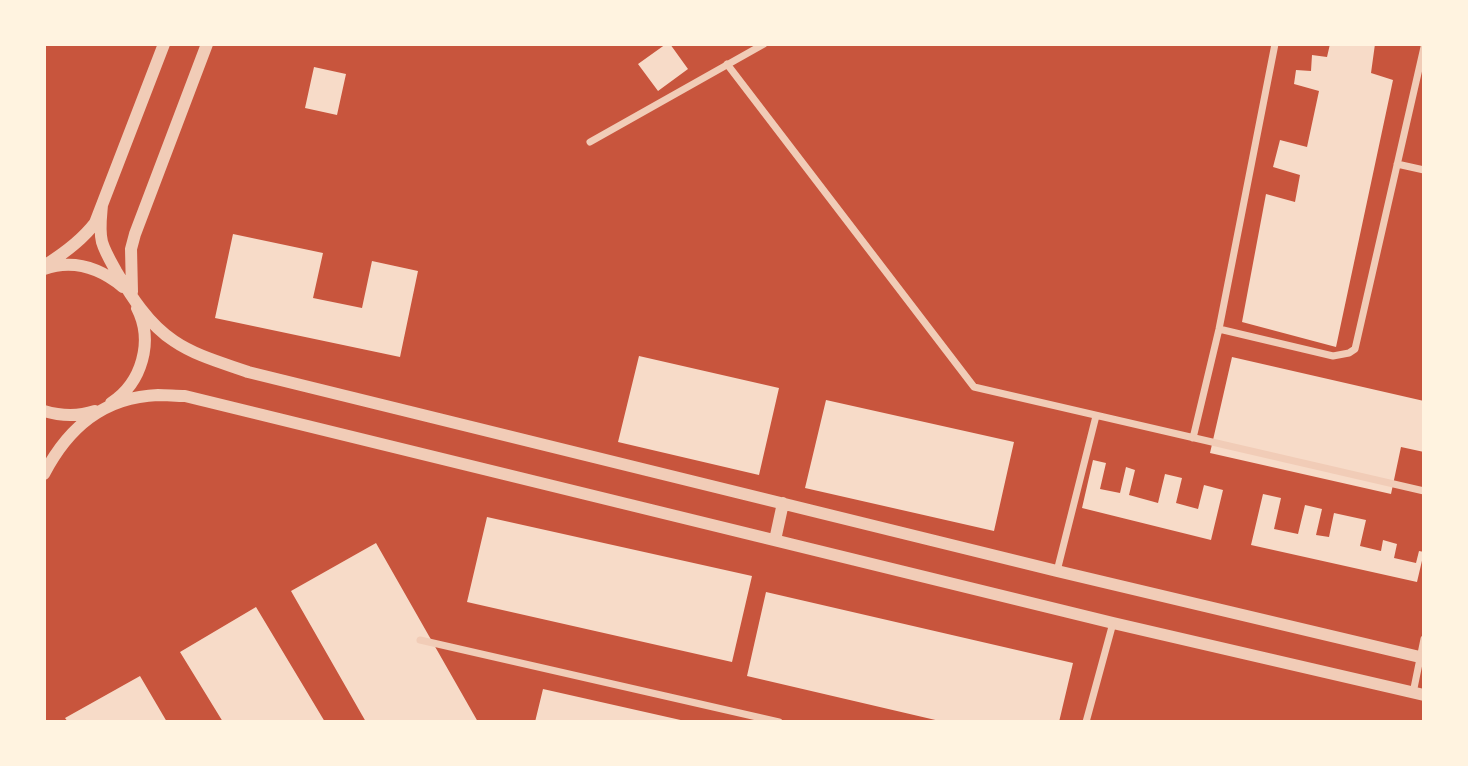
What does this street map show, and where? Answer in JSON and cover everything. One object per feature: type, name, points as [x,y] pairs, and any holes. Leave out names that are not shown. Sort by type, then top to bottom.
[{"type":"street","points":[[44,268],[85,236],[95,223],[164,44]]},
{"type":"street","points":[[133,299],[131,249],[135,234],[207,44]]},
{"type":"street","points":[[590,142],[764,44]]},
{"type":"street","points":[[1193,438],[1219,330],[1275,44]]},
{"type":"street","points":[[1219,330],[1333,356],[1355,349],[1424,47]]},
{"type":"street","points":[[727,64],[974,387],[1424,491]]},
{"type":"street","points":[[1397,164],[1424,170]]},
{"type":"street","points":[[44,474],[66,438],[128,388],[137,375],[142,360],[145,344],[140,313],[102,243],[102,205]]},
{"type":"street","points":[[44,268],[65,264],[97,270],[117,282],[172,340],[199,354],[248,372],[1057,571],[1422,657]]},
{"type":"street","points":[[44,411],[72,416],[134,398],[158,395],[185,397],[1113,623],[1419,694],[1424,639]]},
{"type":"street","points":[[1057,571],[1096,416]]},
{"type":"street","points":[[775,540],[783,503]]},
{"type":"street","points":[[1086,722],[1113,623]]},
{"type":"street","points":[[420,640],[779,722]]},
{"type":"building","points":[[666,44],[670,44],[688,69],[658,91],[638,64]]},
{"type":"building","points":[[1330,44],[1375,44],[1371,73],[1393,80],[1336,347],[1242,322],[1266,194],[1295,202],[1300,175],[1273,167],[1280,140],[1307,147],[1319,91],[1294,84],[1296,70],[1311,71],[1312,55],[1327,57]]},
{"type":"building","points":[[314,67],[346,74],[337,115],[305,108]]},
{"type":"building","points":[[233,234],[323,253],[313,298],[362,308],[372,261],[418,271],[400,357],[215,318]]},
{"type":"building","points":[[639,356],[779,388],[759,475],[618,442]]},
{"type":"building","points":[[1232,357],[1424,401],[1424,452],[1401,447],[1391,494],[1210,453]]},
{"type":"building","points":[[826,400],[1014,442],[994,531],[805,488]]},
{"type":"building","points":[[1093,460],[1106,463],[1100,489],[1120,493],[1126,467],[1135,470],[1129,495],[1158,503],[1165,474],[1182,478],[1176,503],[1198,509],[1204,485],[1223,490],[1211,540],[1082,508]]},
{"type":"building","points":[[1263,494],[1281,498],[1274,529],[1298,534],[1305,505],[1322,509],[1316,535],[1329,537],[1334,513],[1366,520],[1360,546],[1381,551],[1383,540],[1397,544],[1394,558],[1416,563],[1419,551],[1424,552],[1417,582],[1251,545]]},
{"type":"building","points":[[487,517],[752,576],[732,662],[467,602]]},
{"type":"building","points":[[376,543],[478,722],[366,722],[291,591]]},
{"type":"building","points":[[766,592],[1073,663],[1059,722],[944,722],[747,676]]},
{"type":"building","points":[[256,607],[325,722],[223,722],[180,652]]},
{"type":"building","points":[[140,676],[167,722],[68,722],[65,718]]},
{"type":"building","points":[[543,689],[685,721],[685,722],[535,722]]}]
